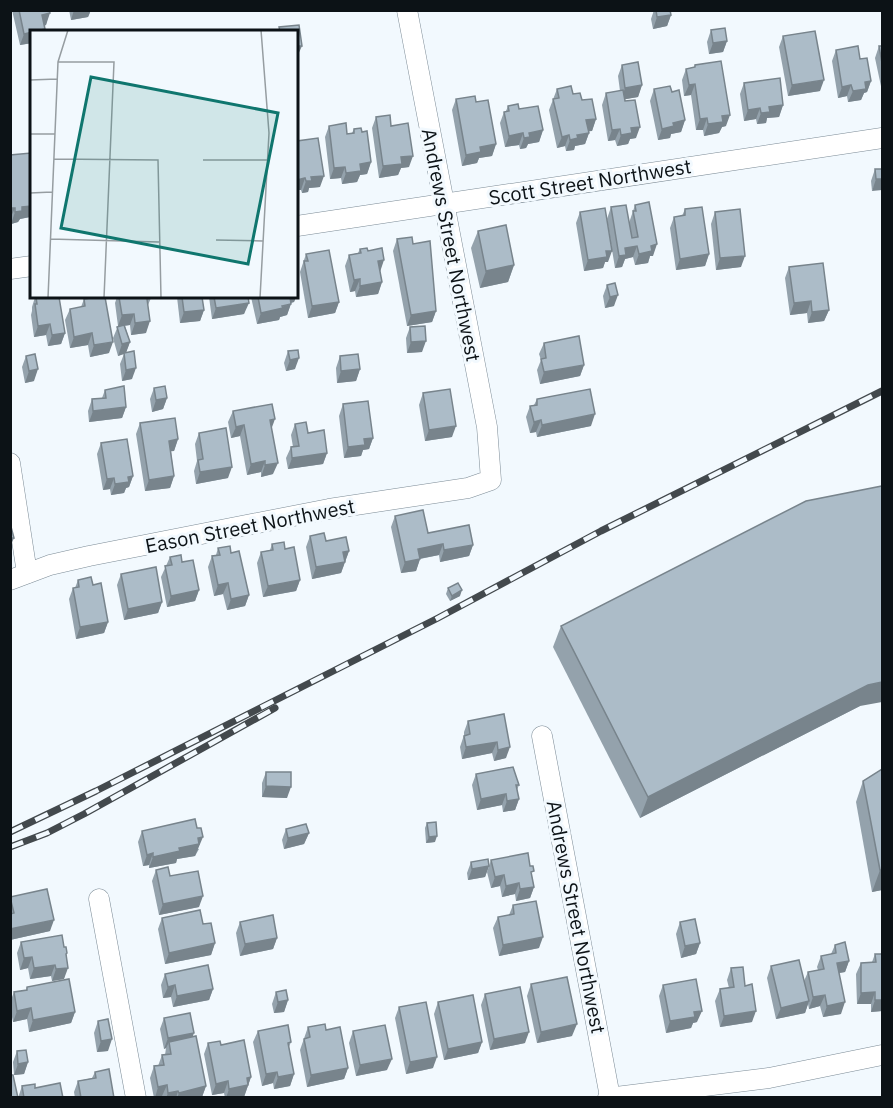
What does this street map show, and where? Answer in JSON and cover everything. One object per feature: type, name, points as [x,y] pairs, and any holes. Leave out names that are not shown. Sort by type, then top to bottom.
[{"type":"street","name":"Andrews Street Northwest","points":[[406,10],[487,427],[491,480]]},
{"type":"street","name":"Scott Street Northwest","points":[[298,226],[882,138]]},
{"type":"street","points":[[10,269],[30,266]]},
{"type":"street","points":[[10,463],[19,577]]},
{"type":"street","name":"Eason Street Northwest","points":[[19,577],[50,565],[89,556],[329,509],[468,488],[491,480]]},
{"type":"street","name":"Andrews Street Northwest","points":[[542,736],[609,1097]]},
{"type":"street","points":[[99,899],[136,1098]]},
{"type":"street","points":[[609,1097],[769,1078],[882,1055]]},
{"type":"building","points":[[19,10],[49,10],[50,13],[42,15],[45,29],[30,30],[30,33],[24,34]]},
{"type":"building","points":[[656,10],[670,10],[671,15],[657,17]]},
{"type":"building","points":[[299,25],[302,46],[298,46],[298,30],[280,30],[279,27]]},
{"type":"building","points":[[725,28],[727,41],[713,43],[711,30]]},
{"type":"building","points":[[815,31],[824,80],[792,85],[783,36]]},
{"type":"building","points":[[858,46],[860,59],[867,58],[871,81],[865,82],[866,89],[853,91],[851,85],[842,87],[836,50]]},
{"type":"building","points":[[879,46],[882,46],[882,63]]},
{"type":"building","points":[[721,61],[730,115],[722,116],[723,122],[708,124],[707,118],[700,119],[695,84],[689,85],[686,69],[695,67],[695,65]]},
{"type":"building","points":[[638,62],[642,85],[625,88],[622,65]]},
{"type":"building","points":[[780,78],[783,105],[769,107],[770,112],[761,113],[760,108],[748,110],[744,83]]},
{"type":"building","points":[[571,86],[573,94],[580,93],[582,100],[592,99],[596,119],[586,120],[589,133],[577,135],[578,138],[570,140],[569,135],[562,137],[553,99],[559,98],[557,89]]},
{"type":"building","points":[[670,86],[672,92],[679,90],[685,120],[662,129],[654,89]]},
{"type":"building","points":[[623,90],[625,101],[635,100],[640,127],[631,128],[632,133],[621,135],[620,129],[612,130],[606,93]]},
{"type":"building","points":[[475,96],[476,102],[488,100],[496,144],[480,147],[481,152],[466,155],[456,99]]},
{"type":"building","points":[[518,104],[519,109],[538,106],[543,130],[529,133],[530,137],[524,138],[523,133],[509,136],[504,112],[509,111],[508,106]]},
{"type":"building","points":[[390,115],[391,126],[408,123],[413,156],[401,157],[402,164],[383,166],[376,117]]},
{"type":"building","points":[[346,123],[347,134],[354,133],[354,129],[361,128],[362,132],[367,131],[371,162],[360,164],[361,171],[346,173],[345,167],[334,168],[329,126]]},
{"type":"building","points":[[318,138],[324,176],[311,177],[312,181],[306,181],[305,178],[298,180],[298,141]]},
{"type":"building","points":[[30,153],[30,206],[22,207],[22,211],[15,212],[15,208],[10,208],[10,155]]},
{"type":"building","points":[[875,169],[882,169],[882,179],[876,179]]},
{"type":"building","points":[[649,202],[657,244],[651,246],[652,251],[639,254],[637,246],[625,248],[626,255],[619,256],[611,207],[626,205],[632,238],[638,237],[633,211],[636,211],[635,205]]},
{"type":"building","points":[[702,207],[709,254],[680,259],[674,217],[685,215],[685,209]]},
{"type":"building","points":[[605,208],[612,251],[606,251],[607,257],[588,260],[580,212]]},
{"type":"building","points":[[740,209],[745,256],[720,258],[715,212]]},
{"type":"building","points":[[506,225],[514,265],[486,271],[478,231]]},
{"type":"building","points":[[412,237],[413,244],[430,241],[436,311],[411,315],[397,239]]},
{"type":"building","points":[[367,248],[368,251],[382,248],[384,260],[378,261],[382,282],[360,286],[360,279],[354,280],[349,255],[361,253],[360,249]]},
{"type":"building","points":[[329,250],[339,302],[312,306],[304,261],[308,261],[306,254]]},
{"type":"building","points":[[823,263],[829,310],[812,312],[811,301],[794,303],[789,267]]},
{"type":"building","points":[[615,283],[618,295],[610,297],[607,285]]},
{"type":"building","points":[[36,298],[59,298],[65,333],[52,335],[50,324],[38,326],[35,304],[37,304]]},
{"type":"building","points":[[105,298],[113,342],[94,345],[92,333],[74,337],[70,309],[85,306],[84,299]]},
{"type":"building","points":[[119,298],[149,298],[147,299],[150,321],[135,323],[134,314],[122,315]]},
{"type":"building","points":[[182,298],[202,298],[204,310],[184,312]]},
{"type":"building","points":[[214,298],[248,298],[249,303],[216,308]]},
{"type":"building","points":[[258,298],[290,298],[291,304],[261,313]]},
{"type":"building","points":[[124,325],[130,342],[122,344],[117,327]]},
{"type":"building","points":[[425,326],[426,341],[411,342],[410,327]]},
{"type":"building","points":[[579,336],[584,365],[544,372],[541,359],[546,358],[544,343]]},
{"type":"building","points":[[298,350],[299,358],[290,360],[288,351]]},
{"type":"building","points":[[134,351],[136,368],[126,370],[124,353]]},
{"type":"building","points":[[35,354],[38,369],[29,371],[26,356]]},
{"type":"building","points":[[358,354],[360,369],[341,371],[340,356]]},
{"type":"building","points":[[124,386],[126,407],[93,411],[92,399],[106,398],[105,390]]},
{"type":"building","points":[[165,386],[167,398],[156,400],[154,388]]},
{"type":"building","points":[[450,389],[456,426],[429,430],[423,393]]},
{"type":"building","points":[[590,389],[595,414],[542,425],[541,420],[534,422],[530,406],[537,405],[537,399]]},
{"type":"building","points":[[368,401],[373,438],[364,439],[365,445],[348,447],[343,404]]},
{"type":"building","points":[[272,404],[275,419],[270,420],[278,463],[265,465],[265,461],[251,464],[244,425],[236,427],[233,411]]},
{"type":"building","points":[[175,418],[178,439],[169,441],[174,476],[149,480],[140,423]]},
{"type":"building","points":[[306,422],[308,433],[324,430],[327,453],[292,458],[291,447],[299,446],[295,424]]},
{"type":"building","points":[[226,428],[232,467],[200,472],[198,460],[203,459],[199,433]]},
{"type":"building","points":[[127,439],[133,476],[128,477],[129,482],[115,484],[114,478],[107,479],[101,443]]},
{"type":"building","points":[[882,486],[882,682],[868,685],[648,797],[561,626],[806,501]]},
{"type":"building","points":[[423,510],[428,533],[469,525],[473,545],[444,550],[443,544],[418,549],[420,559],[405,562],[395,516]]},
{"type":"building","points":[[10,523],[14,538],[10,538]]},
{"type":"building","points":[[324,533],[326,541],[346,537],[349,551],[343,552],[345,562],[316,567],[310,536]]},
{"type":"building","points":[[284,542],[285,549],[294,547],[300,580],[268,586],[261,552],[273,550],[272,544]]},
{"type":"building","points":[[230,546],[231,553],[239,551],[249,595],[231,599],[228,583],[218,585],[212,556],[220,555],[218,548]]},
{"type":"building","points":[[181,555],[182,562],[193,560],[199,590],[171,596],[165,566],[172,565],[170,557]]},
{"type":"building","points":[[156,567],[162,602],[128,609],[121,574]]},
{"type":"building","points":[[91,577],[93,585],[101,583],[108,622],[80,627],[73,588],[79,587],[78,580]]},
{"type":"building","points":[[458,583],[462,590],[452,596],[448,588]]},
{"type":"building","points":[[504,714],[510,747],[498,750],[497,742],[466,747],[464,736],[470,734],[468,721]]},
{"type":"building","points":[[513,767],[519,785],[516,785],[519,799],[507,801],[506,794],[481,799],[476,774]]},
{"type":"building","points":[[882,769],[882,870],[880,870],[863,781]]},
{"type":"building","points":[[266,772],[291,772],[291,787],[266,786]]},
{"type":"building","points":[[195,819],[197,828],[201,828],[203,837],[198,838],[199,844],[153,857],[153,853],[147,855],[142,831]]},
{"type":"building","points":[[436,822],[437,836],[429,837],[427,823]]},
{"type":"building","points":[[306,824],[309,833],[288,838],[286,829]]},
{"type":"building","points":[[528,853],[530,866],[533,866],[534,871],[531,872],[534,887],[520,889],[519,883],[506,886],[504,875],[495,877],[491,860]]},
{"type":"building","points":[[488,859],[489,866],[472,869],[471,862]]},
{"type":"building","points":[[168,867],[170,876],[198,871],[203,896],[163,904],[156,870]]},
{"type":"building","points":[[47,889],[54,920],[10,929],[10,914],[14,913],[10,897]]},
{"type":"building","points":[[536,901],[543,937],[503,945],[498,917],[514,914],[513,905]]},
{"type":"building","points":[[200,910],[203,924],[211,923],[215,943],[169,953],[162,918]]},
{"type":"building","points":[[273,915],[277,938],[245,944],[240,922]]},
{"type":"building","points":[[695,919],[700,943],[685,946],[680,922]]},
{"type":"building","points":[[62,935],[68,968],[56,969],[55,965],[34,968],[32,957],[24,958],[21,942]]},
{"type":"building","points":[[845,942],[849,961],[837,963],[845,1002],[827,1006],[825,995],[813,997],[808,972],[824,969],[821,956],[836,953],[835,945]]},
{"type":"building","points":[[875,954],[882,954],[882,1000],[875,1000],[875,992],[861,993],[861,963],[876,962]]},
{"type":"building","points":[[799,960],[809,1001],[781,1008],[771,966]]},
{"type":"building","points":[[208,965],[213,989],[177,996],[175,985],[168,987],[165,974]]},
{"type":"building","points":[[743,967],[745,986],[752,984],[756,1011],[724,1016],[720,989],[734,987],[731,968]]},
{"type":"building","points":[[567,977],[577,1024],[541,1032],[531,984]]},
{"type":"building","points":[[69,979],[75,1012],[33,1020],[31,1008],[17,1011],[14,992],[27,990],[27,987]]},
{"type":"building","points":[[696,979],[702,1011],[694,1012],[695,1017],[670,1021],[663,985]]},
{"type":"building","points":[[520,987],[529,1032],[494,1039],[485,994]]},
{"type":"building","points":[[286,990],[288,1000],[278,1002],[276,992]]},
{"type":"building","points":[[473,995],[482,1042],[448,1049],[438,1002]]},
{"type":"building","points":[[426,1002],[437,1057],[410,1062],[399,1007]]},
{"type":"building","points":[[190,1013],[194,1033],[168,1038],[164,1018]]},
{"type":"building","points":[[108,1019],[112,1039],[101,1041],[98,1021]]},
{"type":"building","points":[[325,1024],[326,1030],[340,1027],[348,1068],[311,1075],[304,1039],[310,1037],[308,1027]]},
{"type":"building","points":[[288,1025],[291,1042],[288,1043],[294,1074],[278,1077],[277,1072],[266,1074],[258,1031]]},
{"type":"building","points":[[385,1025],[392,1059],[360,1065],[353,1031]]},
{"type":"building","points":[[196,1036],[206,1086],[179,1093],[178,1091],[168,1093],[167,1085],[158,1087],[154,1066],[164,1065],[162,1055],[171,1054],[169,1042]]},
{"type":"building","points":[[244,1040],[251,1077],[247,1078],[248,1085],[229,1089],[228,1081],[216,1084],[208,1043],[220,1041],[221,1045]]},
{"type":"building","points":[[26,1050],[28,1062],[18,1064],[17,1051]]},
{"type":"building","points":[[109,1069],[114,1098],[81,1098],[78,1081],[96,1078],[95,1072]]},
{"type":"building","points":[[10,1075],[13,1075],[18,1098],[10,1098]]},
{"type":"building","points":[[60,1083],[63,1098],[24,1098],[22,1086],[35,1084],[35,1088]]},
{"type":"railway","points":[[10,832],[96,791],[438,618],[601,531],[882,391]]},
{"type":"railway","points":[[10,847],[47,833],[84,814],[275,708]]}]
